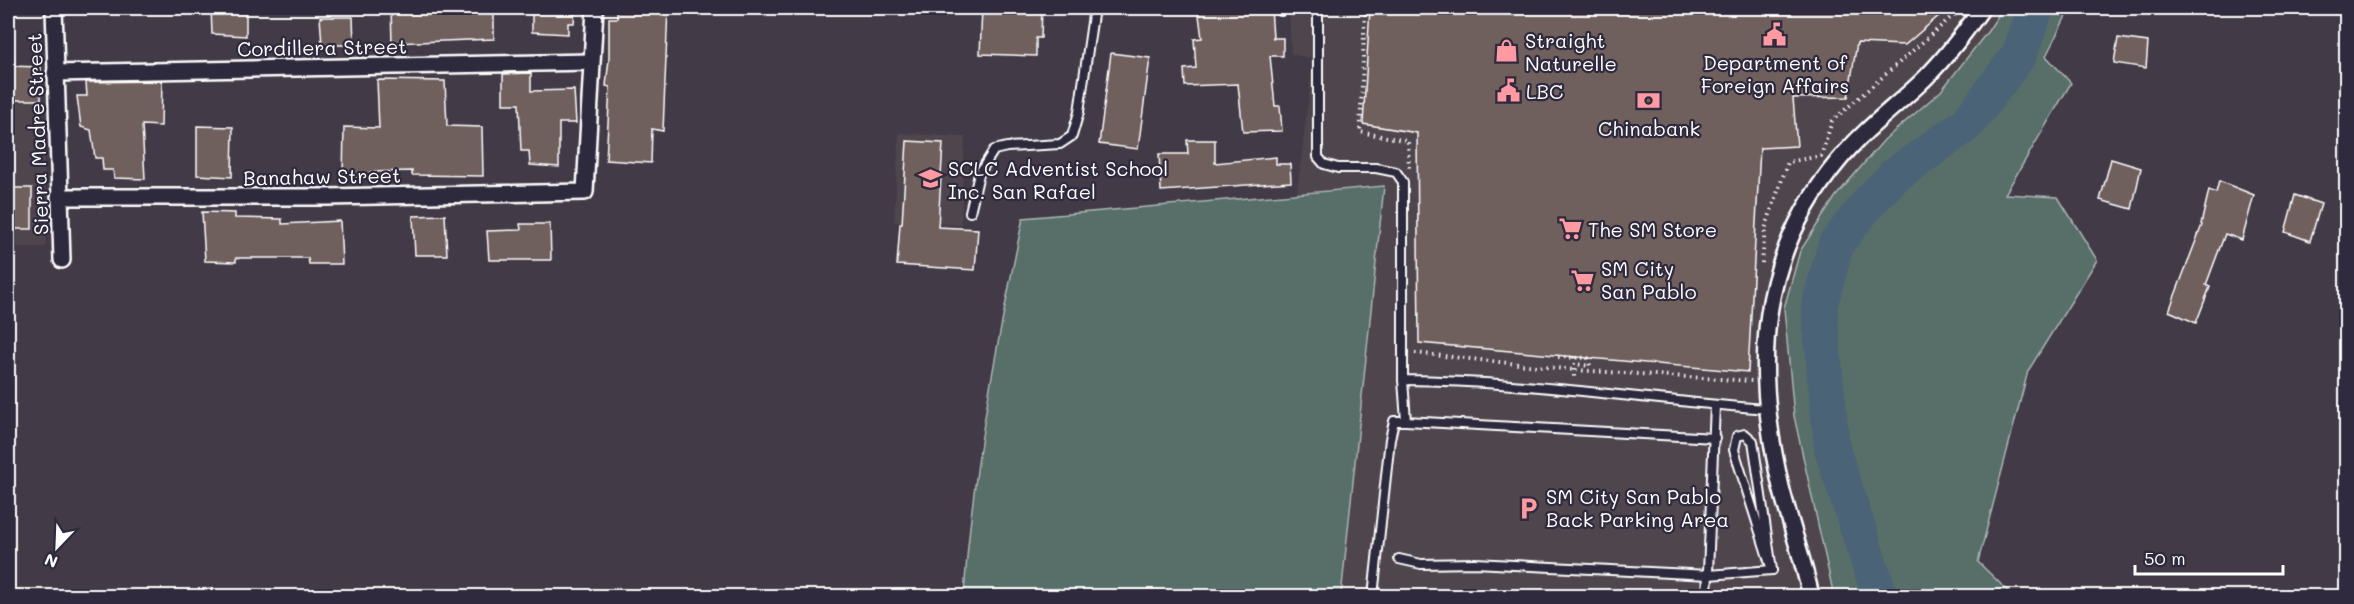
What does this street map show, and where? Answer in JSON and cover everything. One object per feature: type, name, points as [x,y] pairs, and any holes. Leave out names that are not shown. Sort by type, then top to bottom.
[{"type":"street","name":"Sierra Madre Street","points":[[54,8],[62,260]]},
{"type":"street","points":[[591,62],[595,8]]},
{"type":"street","points":[[1811,597],[1781,486],[1767,409],[1764,361],[1774,283],[1792,233],[1811,196],[1839,159],[1872,124],[1919,84],[1959,41],[1982,8]]},
{"type":"street","name":"Cordillera Street","points":[[55,73],[591,62]]},
{"type":"street","name":"Banahaw Street","points":[[59,197],[327,198],[585,192],[591,62]]},
{"type":"lane","points":[[970,212],[979,174],[994,150],[1007,147],[1060,144],[1072,136],[1079,112],[1094,8]]},
{"type":"lane","points":[[1318,8],[1318,157],[1324,164],[1338,168],[1376,168],[1396,172],[1402,182],[1403,380],[1406,421]]},
{"type":"lane","points":[[1403,380],[1438,380],[1574,390],[1767,409]]},
{"type":"lane","points":[[1707,597],[1715,438],[1714,405]]},
{"type":"lane","points":[[1373,597],[1390,439],[1394,421],[1715,438]]},
{"type":"lane","points":[[1745,434],[1753,441],[1772,570],[1734,450],[1737,435],[1745,434]]},
{"type":"lane","points":[[1399,559],[1421,564],[1475,563],[1708,574],[1772,570]]},
{"type":"path","points":[[1365,8],[1360,132],[1408,141],[1409,177]]},
{"type":"path","points":[[1761,270],[1765,229],[1788,162],[1821,156],[1832,121],[1960,8]]},
{"type":"path","points":[[1413,341],[1413,353],[1574,370],[1752,381],[1753,370]]},
{"type":"path","points":[[1558,357],[1574,357]]},
{"type":"shaded area","name":"SM City San Pablo","points":[[1289,8],[2003,8],[1941,91],[1884,140],[1836,196],[1800,251],[1784,308],[1794,416],[1834,596],[1341,596],[1383,186],[1297,193],[1313,59],[1291,54]]},
{"type":"shaded area","points":[[43,101],[46,247],[8,247],[8,102]]},
{"type":"shaded area","name":"SCLC Adventist School Inc. San Rafael","points":[[899,133],[965,137],[961,225],[894,222]]},
{"type":"green space","points":[[2003,8],[2070,8],[2046,56],[2071,83],[2005,194],[2058,197],[2097,260],[2028,371],[1978,562],[2013,596],[1834,596],[1794,416],[1784,308],[1800,251],[1836,196],[1884,140],[1941,91]]},
{"type":"green space","points":[[1384,186],[1341,596],[964,596],[979,454],[1023,218]]},
{"type":"building","points":[[211,8],[246,8],[246,36],[212,34]]},
{"type":"building","points":[[391,8],[494,8],[494,39],[392,43]]},
{"type":"building","points":[[532,8],[575,8],[574,23],[568,23],[568,34],[532,32]]},
{"type":"building","points":[[617,8],[668,8],[663,131],[652,129],[651,163],[606,160],[610,87],[606,86],[609,59],[609,18],[617,18]]},
{"type":"building","points":[[982,8],[1042,8],[1041,38],[1036,38],[1036,56],[980,54]]},
{"type":"building","points":[[1198,8],[1271,8],[1273,38],[1283,38],[1283,56],[1270,56],[1275,106],[1280,106],[1282,131],[1243,132],[1238,84],[1185,86],[1184,69],[1196,68],[1194,39],[1202,38]]},
{"type":"building","points":[[1370,8],[1948,8],[1905,45],[1857,43],[1848,97],[1793,98],[1797,146],[1760,148],[1748,372],[1419,343],[1417,133],[1363,124]]},
{"type":"building","points":[[320,17],[353,17],[354,45],[322,45]]},
{"type":"building","points":[[2118,38],[2148,42],[2146,68],[2114,63]]},
{"type":"building","points":[[1111,53],[1150,58],[1138,149],[1099,144]]},
{"type":"building","points":[[8,66],[41,67],[41,100],[8,100]]},
{"type":"building","points":[[531,73],[531,91],[574,90],[576,123],[559,123],[559,167],[530,165],[529,151],[521,151],[519,104],[503,104],[503,74]]},
{"type":"building","points":[[377,80],[445,81],[447,126],[482,127],[483,176],[412,175],[412,171],[370,172],[370,178],[343,177],[344,127],[379,128]]},
{"type":"building","points":[[162,81],[161,126],[142,125],[145,179],[114,178],[113,170],[103,170],[102,158],[95,158],[91,130],[81,127],[77,96],[87,96],[86,82]]},
{"type":"building","points":[[197,126],[233,127],[232,177],[197,175]]},
{"type":"building","points":[[1187,140],[1215,140],[1215,163],[1276,157],[1276,164],[1290,164],[1291,182],[1161,191],[1159,154],[1188,154]]},
{"type":"building","points":[[907,141],[943,143],[938,227],[978,229],[975,270],[897,265]]},
{"type":"building","points":[[2111,159],[2141,168],[2132,209],[2100,200]]},
{"type":"building","points":[[2219,181],[2254,195],[2242,240],[2225,234],[2206,285],[2210,287],[2196,323],[2169,311],[2202,225],[2209,190],[2216,193]]},
{"type":"building","points":[[8,188],[32,188],[32,229],[8,229]]},
{"type":"building","points":[[2295,195],[2321,204],[2310,241],[2285,232]]},
{"type":"building","points":[[202,212],[235,213],[235,218],[282,219],[282,224],[340,221],[342,264],[309,264],[308,258],[236,258],[236,262],[205,261]]},
{"type":"building","points":[[445,215],[447,255],[415,255],[413,216]]},
{"type":"building","points":[[520,224],[550,224],[551,260],[489,260],[487,231],[521,230]]},
{"type":"waterway","points":[[1880,596],[1832,449],[1819,307],[1836,244],[1869,202],[1894,176],[1967,124],[2019,55],[2036,8]]},
{"type":"place","name":"Department of Foreign Affairs","points":[[1775,34]]},
{"type":"place","name":"Straight Naturelle","points":[[1507,51]]},
{"type":"place","name":"LBC","points":[[1508,91]]},
{"type":"place","name":"Chinabank","points":[[1649,101]]},
{"type":"place","name":"SCLC Adventist School Inc. San Rafael","points":[[930,179]]},
{"type":"place","name":"The SM Store","points":[[1570,229]]},
{"type":"place","name":"SM City San Pablo","points":[[1583,280]]},
{"type":"place","name":"SM City San Pablo Back Parking Area","points":[[1528,508]]}]
